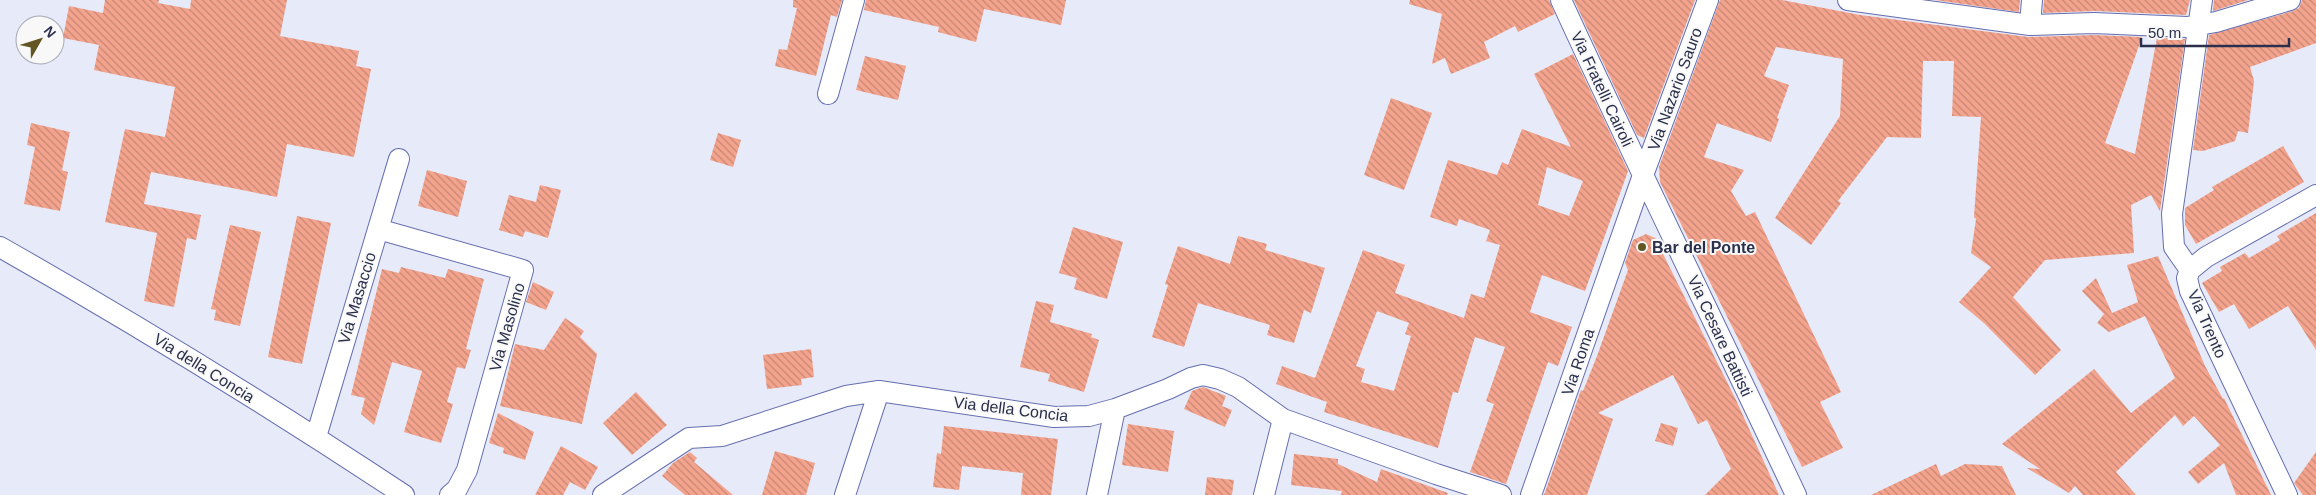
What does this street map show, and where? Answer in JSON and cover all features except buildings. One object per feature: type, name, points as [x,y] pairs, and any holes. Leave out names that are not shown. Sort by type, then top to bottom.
[{"type":"street","points":[[828,94],[854,0]]},
{"type":"street","name":"Via Fratelli Cairoli","points":[[1560,0],[1642,178]]},
{"type":"street","name":"Via Nazario Sauro","points":[[1642,178],[1708,0]]},
{"type":"street","points":[[1848,0],[2030,24],[2094,23],[2198,27],[2290,0]]},
{"type":"street","points":[[2030,24],[2032,0]]},
{"type":"street","name":"Via Trento","points":[[2202,0],[2172,214],[2174,247],[2190,270],[2187,278],[2190,291],[2287,495]]},
{"type":"street","name":"Via Masaccio","points":[[316,437],[399,159]]},
{"type":"street","name":"Via Cesare Battisti","points":[[1642,178],[1668,226],[1796,495]]},
{"type":"street","name":"Via Roma","points":[[1532,495],[1642,178]]},
{"type":"street","points":[[2190,270],[2206,257],[2316,195]]},
{"type":"street","points":[[1625,229],[1632,221],[1649,217],[1668,226]]},
{"type":"street","name":"Via Masolino","points":[[378,229],[523,270],[467,470],[457,489],[450,495]]},
{"type":"street","name":"Via della Concia","points":[[0,247],[101,304],[316,437],[404,495]]},
{"type":"street","name":"Via della Concia","points":[[603,495],[689,438],[722,436],[846,396],[879,391],[1054,417],[1089,416],[1116,409],[1191,378],[1203,375],[1220,379],[1238,387],[1283,419],[1436,474],[1501,495]]},
{"type":"street","points":[[845,495],[879,391]]},
{"type":"street","points":[[1097,495],[1116,409]]},
{"type":"street","points":[[1264,495],[1283,419]]},
{"type":"place","name":"Bar del Ponte","points":[[1642,247]]}]
